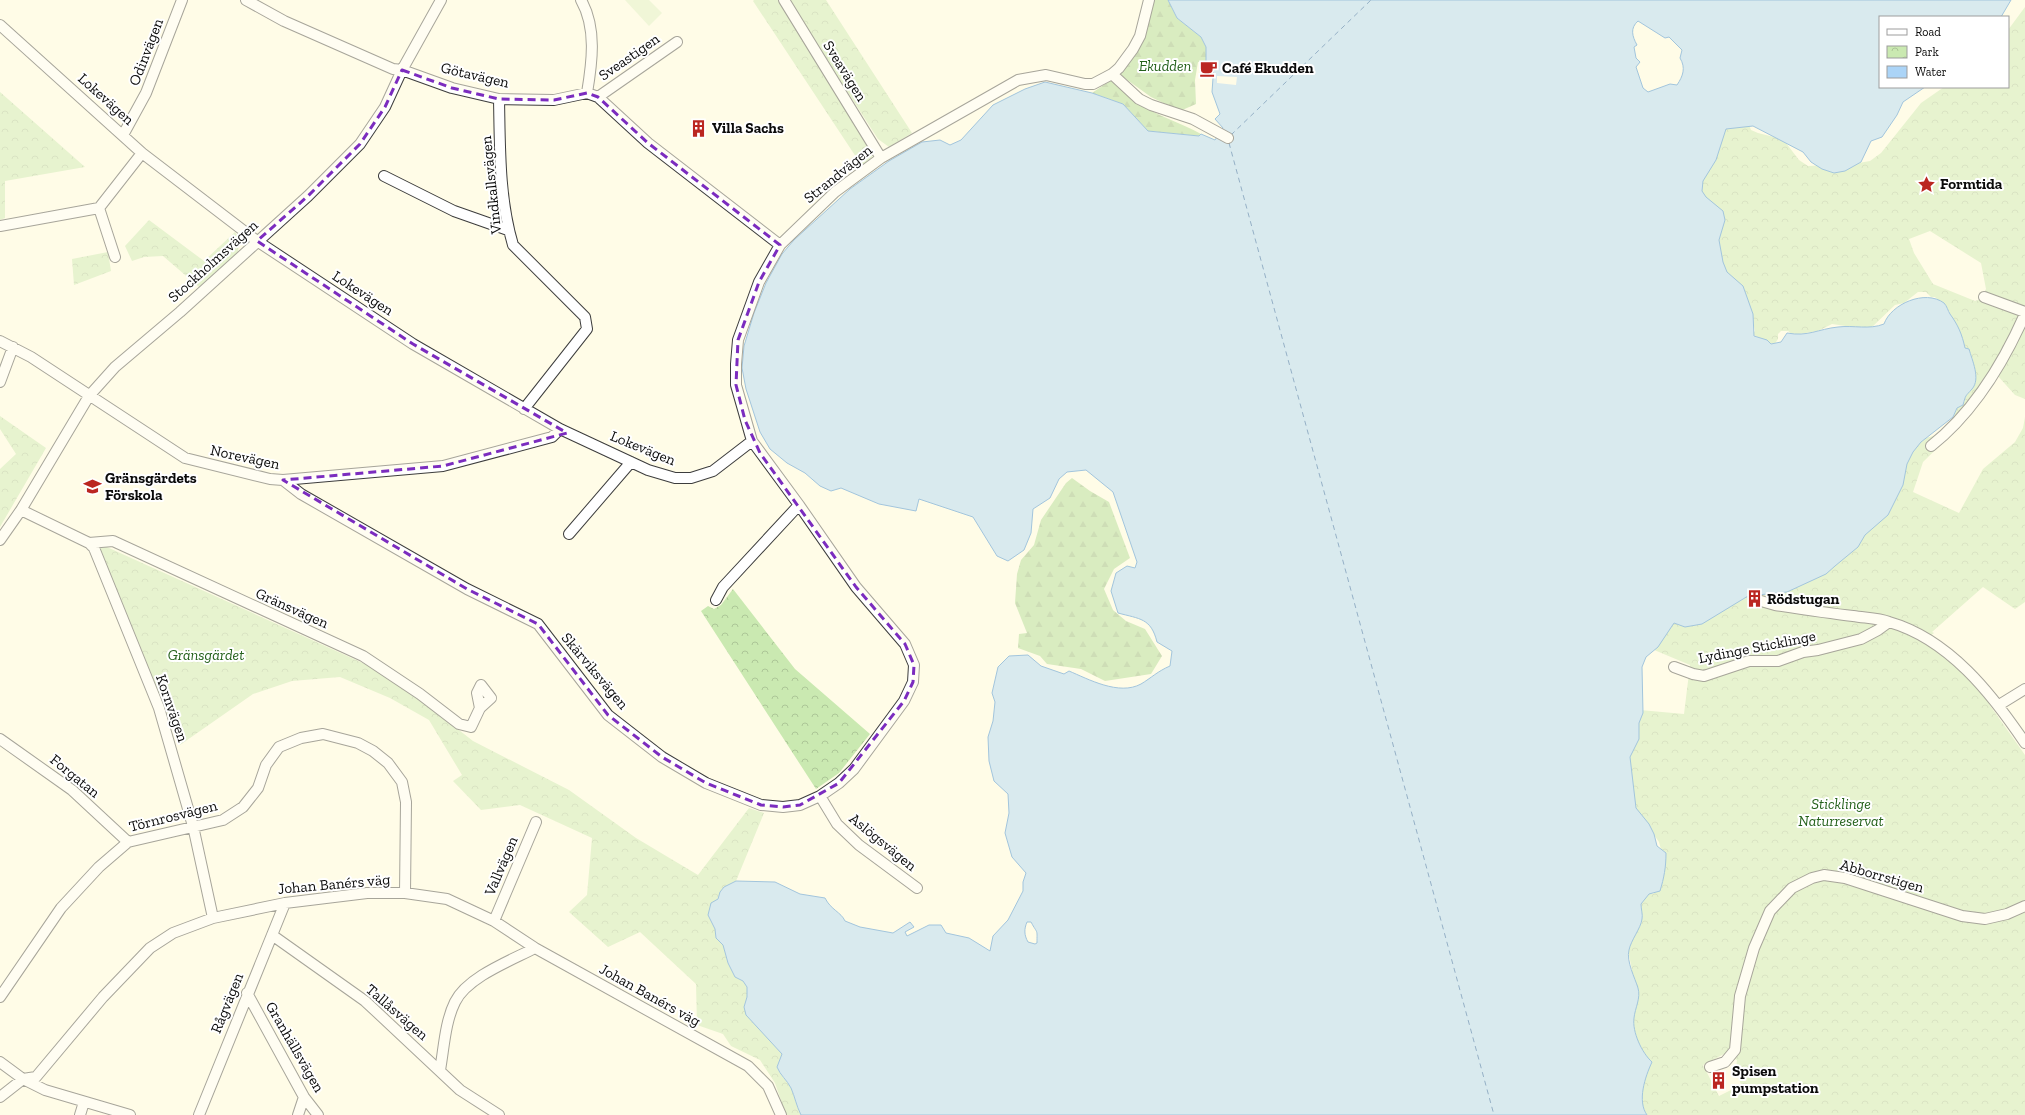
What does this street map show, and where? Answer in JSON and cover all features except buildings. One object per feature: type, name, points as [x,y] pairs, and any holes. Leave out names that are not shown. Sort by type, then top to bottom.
[{"type":"street","name":"Odinvägen","points":[[123,134],[146,94],[182,0]]},
{"type":"street","name":"Götavägen","points":[[246,0],[284,21],[393,69],[402,70],[452,88],[499,98],[554,100],[587,93]]},
{"type":"street","name":"Stockholmsvägen","points":[[0,540],[21,510],[89,396],[115,367],[180,312],[308,196],[360,144],[385,107],[402,70],[441,0]]},
{"type":"street","points":[[581,0],[592,39],[592,62],[587,93],[598,97],[648,143],[780,245]]},
{"type":"street","name":"Sveavägen","points":[[784,0],[881,158]]},
{"type":"street","name":"Strandvägen","points":[[752,441],[736,385],[738,340],[758,282],[780,245],[835,192],[881,158],[1018,80],[1046,75],[1085,84],[1093,84],[1112,74],[1119,68],[1133,49],[1140,36],[1149,0]]},
{"type":"street","name":"Lokevägen","points":[[0,25],[123,134],[142,153],[257,241],[413,344],[560,429],[648,470],[675,478],[691,478],[713,471],[752,441]]},
{"type":"street","name":"Sveastigen","points":[[598,97],[677,42]]},
{"type":"street","points":[[1112,74],[1145,102],[1193,119],[1228,138]]},
{"type":"street","name":"Vindkallsvägen","points":[[499,98],[500,152],[508,230],[513,245],[585,317],[587,321],[587,329],[524,409]]},
{"type":"street","points":[[0,226],[99,208],[142,153]]},
{"type":"street","points":[[384,176],[454,211],[508,230]]},
{"type":"street","points":[[99,208],[115,257]]},
{"type":"street","points":[[1931,446],[1945,436],[1974,405],[1992,378],[2025,313],[1984,298]]},
{"type":"street","name":"Norevägen","points":[[0,342],[37,360],[89,396],[185,458],[197,462],[282,480],[443,466],[552,437],[560,429]]},
{"type":"street","points":[[0,382],[13,347]]},
{"type":"street","name":"Skärviksvägen","points":[[282,480],[301,494],[467,589],[538,624],[608,715],[662,757],[706,783],[761,805],[783,807],[800,805],[820,796],[839,783],[854,769],[904,701],[913,682],[914,665],[905,644],[856,587],[752,441]]},
{"type":"street","points":[[569,534],[631,462]]},
{"type":"street","points":[[716,600],[723,587],[799,505]]},
{"type":"street","points":[[21,510],[90,542]]},
{"type":"street","name":"Gränsvägen","points":[[90,542],[112,541],[363,656],[420,694],[459,724],[471,727],[480,708]]},
{"type":"street","name":"Kornvägen","points":[[90,542],[94,548],[159,708],[193,826],[213,918]]},
{"type":"street","points":[[1761,601],[1775,605],[1889,622],[1909,629],[1944,650],[1984,687],[1999,705],[2025,743]]},
{"type":"street","name":"Lydinge Sticklinge","points":[[1674,667],[1693,674],[1704,676],[1748,661],[1778,661],[1802,652],[1818,650],[1861,638],[1878,630],[1889,622]]},
{"type":"street","points":[[1999,705],[2025,689]]},
{"type":"street","name":"Törnrosvägen","points":[[0,997],[62,908],[99,867],[128,842],[223,820],[243,807],[258,788],[266,765],[279,746],[301,738],[323,734],[358,743],[373,751],[388,763],[402,782],[406,802],[405,894]]},
{"type":"street","name":"Forgatan","points":[[0,739],[72,790],[128,842]]},
{"type":"street","name":"Aslögsvägen","points":[[820,796],[837,824],[859,846],[917,888]]},
{"type":"street","name":"Vallvägen","points":[[494,921],[536,822]]},
{"type":"street","name":"Abborrstigen","points":[[1710,1067],[1725,1062],[1735,1050],[1740,996],[1754,948],[1770,911],[1781,897],[1799,884],[1812,878],[1824,875],[1845,878],[1962,916],[1985,919],[2007,914],[2025,906]]},
{"type":"street","name":"Johan Banérs väg","points":[[0,1097],[23,1079],[36,1076],[103,997],[150,948],[173,933],[213,918],[285,903],[367,893],[405,894],[447,899],[494,921],[536,948],[748,1066],[768,1086],[781,1115]]},
{"type":"street","name":"Rågvägen","points":[[199,1115],[247,993],[285,903]]},
{"type":"street","name":"Tallåsvägen","points":[[272,935],[365,1001],[460,1090],[499,1115]]},
{"type":"street","points":[[440,1070],[450,1017],[456,1001],[466,987],[492,970],[536,948]]},
{"type":"street","name":"Granhällsvägen","points":[[247,993],[304,1098],[318,1115]]},
{"type":"street","points":[[0,1062],[23,1079],[45,1090],[130,1115]]},
{"type":"street","points":[[298,1115],[304,1098]]},
{"type":"street","points":[[80,1115],[84,1102]]},
{"type":"highlighted area","points":[[402,70],[452,88],[499,99],[554,100],[587,93],[598,97],[648,143],[780,245],[759,282],[738,340],[736,385],[745,420],[760,453],[856,587],[905,644],[914,665],[913,682],[904,701],[839,783],[800,805],[783,807],[761,805],[706,783],[662,757],[608,715],[538,624],[467,589],[283,480],[443,466],[567,433],[413,344],[257,241],[308,196],[360,144],[385,107]]},
{"type":"green space","points":[[625,0],[649,0],[662,13],[649,26]]},
{"type":"green space","points":[[780,0],[871,145],[873,156],[862,166],[753,1]]},
{"type":"green space","points":[[788,0],[826,0],[912,133],[889,147],[878,139]]},
{"type":"green space","name":"Ekudden","points":[[1153,0],[1168,0],[1177,18],[1201,37],[1206,47],[1206,63],[1198,62],[1195,80],[1196,104],[1180,111],[1151,97],[1119,74],[1141,40],[1148,22]]},
{"type":"green space","name":"Sticklinge Naturreservat","points":[[2025,7],[2025,399],[2015,395],[1997,375],[1967,419],[1923,462],[1913,492],[1959,513],[1983,469],[2015,442],[2023,428],[2025,417],[2025,602],[2015,609],[1983,587],[1932,632],[1934,633],[1927,639],[1939,647],[1989,699],[1989,704],[2025,755],[2025,1115],[1643,1115],[1638,1106],[1643,1056],[1635,1047],[1630,973],[1632,970],[1627,945],[1639,903],[1649,892],[1653,894],[1659,887],[1662,853],[1659,842],[1633,805],[1627,758],[1640,710],[1684,714],[1690,665],[1647,647],[1671,625],[1906,464],[1917,445],[1926,438],[1937,435],[1953,418],[1957,408],[1964,402],[1966,393],[1965,348],[1949,311],[1935,297],[1931,297],[1926,292],[1918,292],[1904,303],[1895,305],[1871,328],[1866,329],[1832,324],[1818,331],[1793,335],[1788,331],[1781,331],[1778,334],[1778,339],[1774,345],[1752,334],[1755,331],[1754,326],[1725,273],[1696,196],[1721,130],[1749,125],[1751,130],[1778,138],[1786,143],[1799,160],[1808,166],[1853,164],[1870,161],[1881,153],[1921,103],[1943,88],[2009,88],[2009,29]],"holes":[[[1930,231],[1981,263],[1986,289],[1981,299],[1975,301],[1933,284],[1914,253],[1909,239]],[[1724,1054],[1737,1060],[1736,1069],[1741,1085],[1719,1096],[1703,1065]]]},
{"type":"green space","name":"Ekudden","points":[[1111,80],[1144,107],[1201,134],[1199,136],[1148,131],[1123,104],[1092,93]]},
{"type":"green space","points":[[0,92],[85,167],[5,181],[5,218],[0,220]]},
{"type":"green space","points":[[149,220],[204,261],[235,232],[239,239],[238,253],[199,287],[163,256],[144,257],[132,261],[125,246]]},
{"type":"green space","points":[[108,252],[111,271],[74,285],[72,259]]},
{"type":"green space","points":[[0,416],[46,448],[0,527],[0,469],[16,454],[0,429]]},
{"type":"green space","points":[[1072,478],[1109,502],[1130,558],[1114,569],[1104,589],[1113,610],[1126,621],[1145,629],[1162,656],[1151,674],[1105,681],[1081,669],[1047,664],[1040,656],[1018,648],[1019,634],[1027,633],[1015,603],[1017,574],[1021,560],[1034,545],[1041,520],[1066,483]]},
{"type":"green space","name":"Gränsgärdet","points":[[98,543],[387,674],[473,741],[569,790],[636,838],[698,875],[749,808],[764,813],[736,881],[724,887],[708,915],[715,929],[716,938],[723,945],[728,963],[735,977],[743,981],[747,987],[747,997],[744,1007],[753,1022],[782,1054],[777,1067],[791,1088],[801,1115],[786,1115],[775,1083],[760,1060],[731,1046],[723,1034],[697,1025],[696,984],[640,932],[608,947],[569,912],[587,895],[592,838],[520,805],[481,810],[453,781],[462,775],[429,720],[390,698],[340,677],[292,681],[253,694],[180,745]]},
{"type":"green space","points":[[733,589],[795,669],[870,734],[839,773],[816,789],[701,611],[708,606],[714,609],[721,605]]},
{"type":"water","points":[[1168,0],[2011,0],[2002,16],[1879,16],[1879,88],[1924,88],[1903,102],[1897,115],[1882,137],[1871,141],[1861,162],[1845,171],[1834,173],[1822,169],[1811,162],[1803,152],[1753,126],[1726,129],[1716,160],[1703,181],[1702,191],[1706,197],[1723,211],[1725,220],[1719,240],[1723,262],[1727,272],[1743,286],[1753,314],[1754,336],[1767,340],[1771,344],[1781,342],[1787,333],[1801,334],[1838,327],[1878,326],[1884,324],[1894,310],[1901,305],[1919,298],[1936,299],[1945,304],[1963,338],[1965,348],[1969,349],[1975,369],[1976,380],[1975,385],[1966,396],[1963,405],[1957,408],[1953,417],[1921,442],[1913,452],[1907,464],[1903,485],[1888,515],[1865,535],[1858,547],[1826,574],[1787,592],[1748,596],[1702,624],[1685,627],[1674,623],[1658,647],[1646,657],[1642,667],[1643,713],[1639,723],[1639,739],[1630,757],[1636,808],[1649,824],[1654,834],[1657,846],[1666,853],[1663,882],[1660,891],[1649,894],[1641,904],[1641,923],[1630,946],[1628,954],[1639,992],[1634,1018],[1636,1036],[1641,1048],[1652,1062],[1642,1096],[1644,1109],[1647,1115],[801,1115],[788,1082],[777,1067],[782,1054],[746,1015],[744,1007],[747,997],[747,987],[743,981],[735,977],[728,963],[723,945],[716,938],[715,929],[708,915],[711,903],[718,899],[720,892],[724,887],[736,881],[775,882],[800,894],[825,898],[845,921],[860,927],[893,933],[910,922],[914,927],[905,932],[907,936],[929,925],[941,925],[946,933],[969,938],[990,951],[993,936],[1008,920],[1023,891],[1023,882],[1026,873],[1012,857],[1005,833],[1009,813],[1008,794],[994,781],[989,761],[988,737],[993,721],[995,702],[992,693],[998,667],[1009,656],[1028,655],[1041,666],[1064,674],[1069,671],[1094,682],[1123,688],[1141,684],[1158,672],[1170,666],[1172,651],[1157,642],[1155,634],[1144,621],[1118,613],[1111,591],[1116,573],[1127,566],[1135,568],[1137,562],[1113,492],[1086,470],[1067,472],[1059,479],[1050,498],[1033,509],[1031,533],[1024,550],[1008,561],[997,556],[973,517],[919,499],[916,511],[879,504],[841,488],[831,491],[820,486],[805,473],[787,463],[770,449],[760,432],[746,389],[742,368],[744,346],[754,313],[766,283],[782,254],[794,240],[850,189],[889,161],[922,142],[940,140],[950,145],[961,140],[993,105],[1025,89],[1045,82],[1092,93],[1123,104],[1148,131],[1199,136],[1201,134],[1215,140],[1223,128],[1215,119],[1220,114],[1212,92],[1214,64],[1206,63],[1206,47],[1201,37],[1177,18]],"holes":[[[1638,21],[1665,38],[1669,37],[1682,50],[1680,58],[1683,65],[1683,72],[1677,85],[1670,84],[1648,92],[1643,88],[1636,67],[1640,62],[1636,58],[1634,47],[1637,45],[1633,32],[1634,26]],[[1027,922],[1031,922],[1037,932],[1037,943],[1035,944],[1028,942],[1025,934]]]},
{"type":"pier","points":[[1217,76],[1237,77],[1236,85],[1217,83]]},
{"type":"ferry route","points":[[1231,135],[1371,0]]},
{"type":"ferry route","points":[[1229,143],[1494,1115]]},
{"type":"place","name":"Café Ekudden","points":[[1209,68]]},
{"type":"place","name":"Villa Sachs","points":[[699,128]]},
{"type":"place","name":"Formtida","points":[[1927,184]]},
{"type":"place","name":"Gränsgärdets Förskola","points":[[92,487]]},
{"type":"place","name":"Rödstugan","points":[[1754,599]]},
{"type":"place","name":"Spisen pumpstation","points":[[1719,1080]]}]
